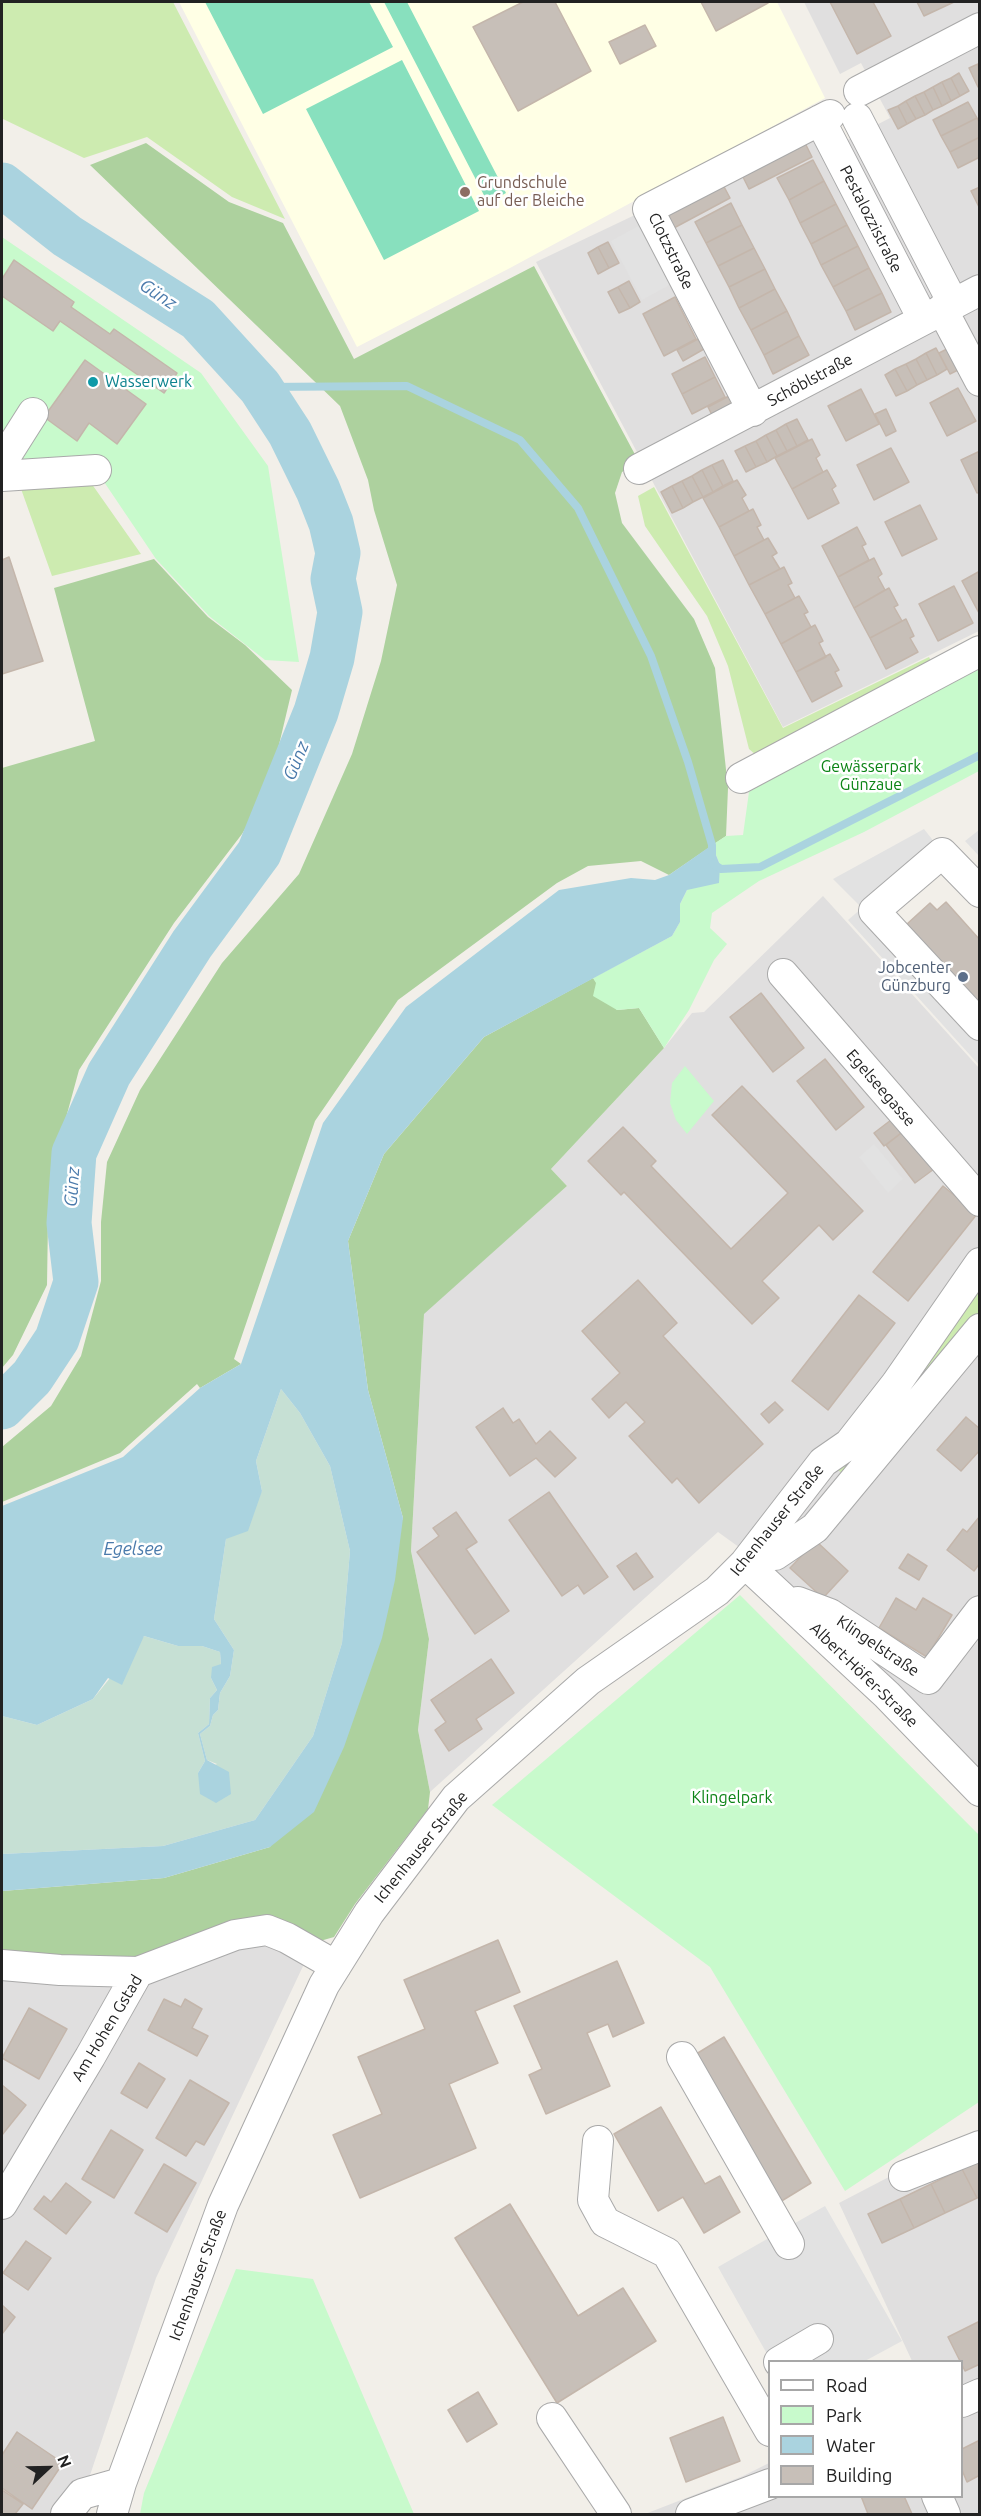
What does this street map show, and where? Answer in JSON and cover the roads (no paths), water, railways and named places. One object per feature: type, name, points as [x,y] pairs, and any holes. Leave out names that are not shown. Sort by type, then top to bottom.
[{"type":"street","points":[[841,111],[980,28]]},
{"type":"street","name":"Pestalozzistraße","points":[[841,111],[950,305],[980,381]]},
{"type":"street","name":"Clotzstraße","points":[[753,411],[648,209],[841,111]]},
{"type":"street","name":"Schöblstraße","points":[[639,469],[753,411],[950,305]]},
{"type":"street","points":[[2,462],[33,413]]},
{"type":"street","points":[[2,476],[96,470]]},
{"type":"street","points":[[741,778],[980,651]]},
{"type":"street","points":[[980,892],[942,853],[874,911],[980,1025]]},
{"type":"street","name":"Egelseegasse","points":[[783,974],[980,1202]]},
{"type":"street","name":"Ichenhauser Straße","points":[[112,2514],[121,2483],[223,2205],[324,1985],[369,1913],[456,1798],[588,1681],[717,1591],[752,1554],[823,1462],[849,1444],[889,1393],[980,1263]]},
{"type":"street","points":[[752,1554],[775,1555],[815,1528],[980,1329]]},
{"type":"street","name":"Albert-Höfer-Straße","points":[[752,1554],[782,1596],[886,1695],[980,1791]]},
{"type":"street","name":"Klingelstraße","points":[[782,1596],[830,1614],[928,1679],[980,1611]]},
{"type":"street","name":"Am Hohen Gstad","points":[[2,2204],[138,1972],[235,1935],[267,1930],[287,1938],[336,1966]]},
{"type":"street","points":[[2,1965],[60,1970],[138,1972]]},
{"type":"street","points":[[682,2057],[789,2244]]},
{"type":"street","points":[[598,2141],[593,2200],[605,2222],[667,2253],[768,2428]]},
{"type":"street","points":[[904,2176],[980,2146]]},
{"type":"street","points":[[780,2360],[818,2339]]},
{"type":"street","points":[[742,2383],[768,2368]]},
{"type":"street","points":[[963,2402],[980,2394]]},
{"type":"street","points":[[552,2418],[616,2514]]},
{"type":"street","points":[[66,2514],[82,2494],[121,2483]]},
{"type":"street","name":"Ichenhauser Straße","points":[[121,2483],[122,2514]]},
{"type":"street","points":[[691,2514],[768,2485]]},
{"type":"street","points":[[938,2498],[945,2514]]},
{"type":"water","name":"Egelsee","points":[[712,845],[720,865],[719,883],[687,890],[680,904],[680,922],[672,936],[484,1037],[384,1154],[348,1241],[368,1390],[403,1518],[395,1580],[382,1638],[344,1747],[314,1812],[270,1847],[164,1878],[2,1891],[2,1854],[163,1846],[255,1820],[313,1736],[342,1643],[350,1551],[330,1466],[300,1413],[281,1389],[256,1461],[262,1491],[248,1531],[226,1539],[214,1619],[234,1650],[230,1676],[220,1693],[218,1710],[213,1715],[210,1726],[200,1734],[207,1760],[229,1772],[231,1794],[216,1803],[200,1794],[198,1773],[205,1761],[198,1733],[209,1724],[210,1698],[217,1690],[211,1678],[212,1667],[221,1664],[220,1652],[202,1646],[178,1646],[144,1636],[122,1685],[108,1678],[93,1699],[37,1725],[2,1716],[2,1506],[123,1457],[200,1388],[241,1364],[323,1123],[406,1007],[559,890],[631,878],[655,880],[669,875]]},
{"type":"waterway","name":"Günz","points":[[2,185],[67,236],[198,319],[260,387],[290,433],[318,490],[331,523],[338,553],[333,579],[340,612],[332,658],[316,712],[259,853],[192,944],[109,1074],[74,1153],[69,1223],[76,1282],[57,1339],[32,1377],[2,1407]]},
{"type":"waterway","points":[[260,387],[407,386],[520,440],[578,508],[651,656],[688,762],[712,845],[712,855]]},
{"type":"waterway","points":[[713,864],[721,869],[760,867],[980,755]]},
{"type":"place","name":"Grundschule auf der Bleiche","points":[[465,192]]},
{"type":"place","name":"Wasserwerk","points":[[93,382]]},
{"type":"place","name":"Jobcenter Günzburg","points":[[963,977]]},
{"type":"park label","name":"Gewässerpark Günzaue","points":[[871,776]]},
{"type":"park label","name":"Klingelpark","points":[[732,1798]]}]
